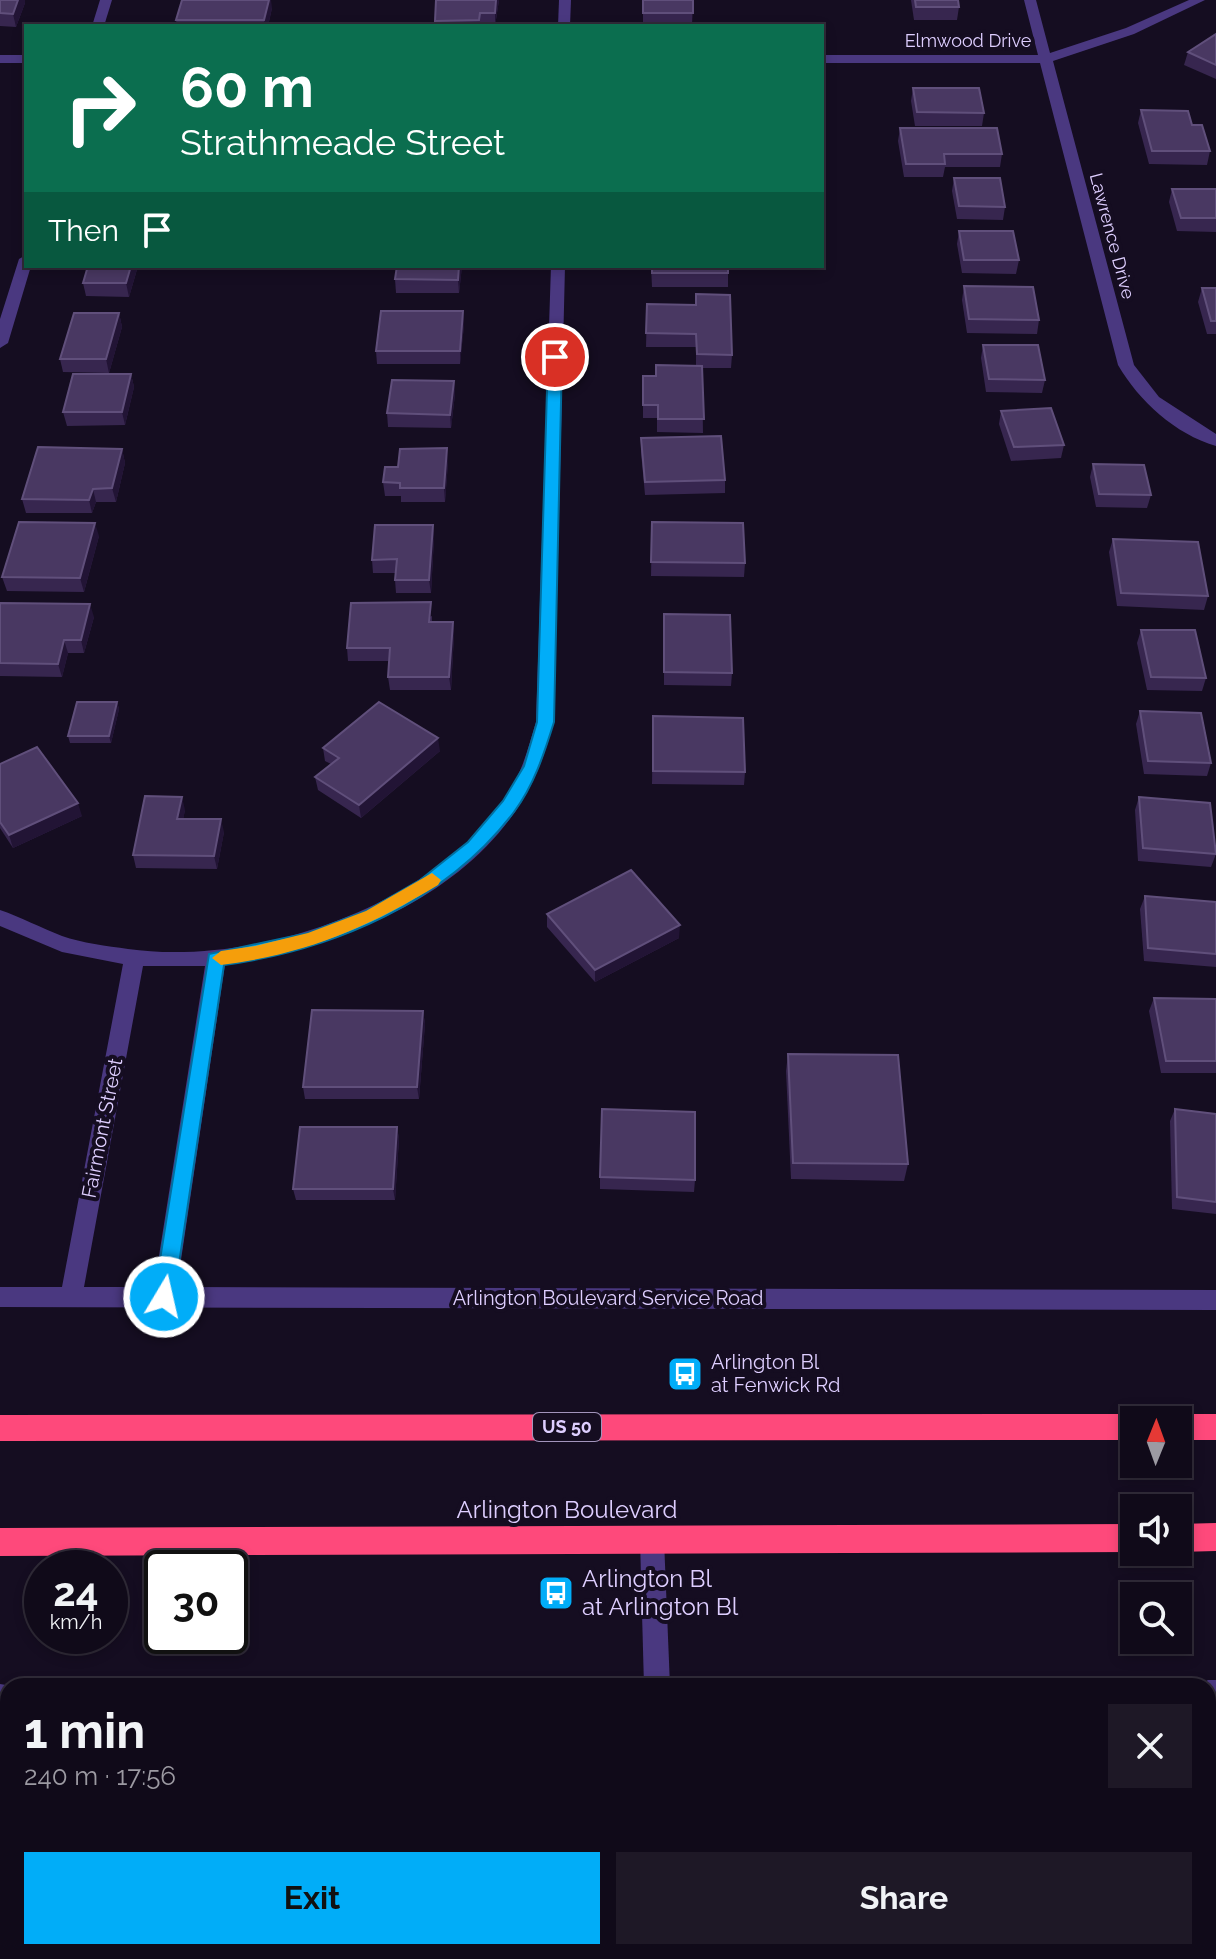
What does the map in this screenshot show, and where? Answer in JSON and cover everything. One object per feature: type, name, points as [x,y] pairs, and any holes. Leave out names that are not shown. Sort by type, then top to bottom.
[{"type":"highway","name":"US 50","points":[[0,1428],[1120,1427]]},
{"type":"highway","points":[[1192,1427],[1216,1427]]},
{"type":"highway","points":[[1192,1538],[1216,1537]]},
{"type":"highway","name":"Arlington Boulevard","points":[[0,1542],[1120,1538]]},
{"type":"street","points":[[99,24],[106,0]]},
{"type":"street","points":[[564,24],[565,0]]},
{"type":"street","name":"Lawrence Drive","points":[[1030,0],[1126,365],[1146,395],[1165,412],[1216,441]]},
{"type":"street","name":"Elmwood Drive","points":[[824,59],[1046,59],[1130,31],[1199,0]]},
{"type":"street","points":[[0,59],[24,59]]},
{"type":"street","points":[[0,343],[24,265]]},
{"type":"street","points":[[0,918],[20,929],[71,946],[134,958],[216,959],[255,954],[310,939],[372,916],[426,885],[474,846],[509,806],[532,766],[545,722],[558,268]]},
{"type":"street","name":"Fairmont Street","points":[[71,1298],[134,958]]},
{"type":"street","points":[[164,1297],[216,959]]},
{"type":"street","name":"Arlington Boulevard Service Road","points":[[0,1297],[1216,1300]]},
{"type":"street","points":[[652,1540],[657,1678]]},
{"type":"building","points":[[0,0],[18,0],[13,14],[0,13]]},
{"type":"building","points":[[182,0],[269,0],[264,20],[176,20]]},
{"type":"building","points":[[436,0],[496,0],[495,13],[480,13],[479,20],[435,21]]},
{"type":"building","points":[[643,0],[693,0],[693,13],[643,13]]},
{"type":"building","points":[[915,0],[958,0],[959,7],[916,7]]},
{"type":"building","points":[[1216,34],[1216,65],[1188,52]]},
{"type":"building","points":[[913,88],[979,88],[984,113],[917,112]]},
{"type":"building","points":[[1141,110],[1188,111],[1192,125],[1202,125],[1210,151],[1152,151]]},
{"type":"building","points":[[900,128],[997,128],[1002,154],[944,154],[945,164],[906,164]]},
{"type":"building","points":[[954,178],[1000,178],[1005,207],[959,206]]},
{"type":"building","points":[[1172,189],[1216,189],[1216,218],[1181,218]]},
{"type":"building","points":[[959,231],[1013,231],[1019,260],[964,260]]},
{"type":"building","points":[[87,268],[130,268],[126,283],[83,283]]},
{"type":"building","points":[[397,268],[459,268],[458,280],[395,279]]},
{"type":"building","points":[[652,268],[728,268],[728,273],[652,273]]},
{"type":"building","points":[[964,286],[1033,287],[1039,320],[969,319]]},
{"type":"building","points":[[1202,288],[1216,288],[1216,321],[1211,321]]},
{"type":"building","points":[[696,294],[730,295],[732,355],[697,354],[696,334],[646,333],[647,304],[696,305]]},
{"type":"building","points":[[381,311],[463,311],[460,351],[376,351]]},
{"type":"building","points":[[74,313],[119,313],[106,359],[60,359]]},
{"type":"building","points":[[983,345],[1038,345],[1045,380],[989,379]]},
{"type":"building","points":[[656,365],[702,366],[704,419],[658,419],[658,405],[643,405],[643,376],[656,376]]},
{"type":"building","points":[[73,374],[131,374],[122,412],[63,412]]},
{"type":"building","points":[[392,380],[454,381],[450,415],[387,413]]},
{"type":"building","points":[[1051,408],[1064,445],[1014,447],[1001,411]]},
{"type":"building","points":[[721,436],[725,480],[645,482],[641,438]]},
{"type":"building","points":[[38,447],[122,449],[112,488],[93,489],[89,500],[22,499]]},
{"type":"building","points":[[447,448],[444,488],[400,488],[400,483],[383,482],[385,467],[398,467],[400,449]]},
{"type":"building","points":[[1093,464],[1144,465],[1151,495],[1099,494]]},
{"type":"building","points":[[19,522],[95,523],[80,578],[2,577]]},
{"type":"building","points":[[652,522],[743,523],[745,563],[651,562]]},
{"type":"building","points":[[375,525],[433,525],[429,580],[395,580],[397,559],[372,560]]},
{"type":"building","points":[[1113,539],[1198,542],[1208,596],[1121,593]]},
{"type":"building","points":[[431,602],[429,622],[453,622],[449,677],[388,677],[390,648],[347,648],[351,603]]},
{"type":"building","points":[[0,603],[90,604],[81,640],[64,640],[58,664],[0,663]]},
{"type":"building","points":[[664,614],[730,615],[732,673],[664,672]]},
{"type":"building","points":[[1141,630],[1195,630],[1206,678],[1151,677]]},
{"type":"building","points":[[77,702],[117,702],[109,736],[68,736]]},
{"type":"building","points":[[379,702],[438,738],[359,805],[315,777],[339,758],[323,748]]},
{"type":"building","points":[[1140,711],[1201,713],[1211,763],[1148,761]]},
{"type":"building","points":[[653,716],[743,718],[745,772],[653,771]]},
{"type":"building","points":[[37,747],[78,803],[9,835],[0,822],[0,764]]},
{"type":"building","points":[[145,796],[182,797],[177,819],[221,819],[214,856],[133,855]]},
{"type":"building","points":[[1139,797],[1210,803],[1216,854],[1143,848]]},
{"type":"building","points":[[631,870],[680,925],[595,970],[547,914]]},
{"type":"building","points":[[1145,896],[1216,902],[1216,954],[1148,948]]},
{"type":"building","points":[[1154,998],[1216,999],[1216,1061],[1166,1061]]},
{"type":"building","points":[[312,1010],[423,1011],[417,1087],[303,1087]]},
{"type":"building","points":[[788,1054],[898,1055],[908,1164],[793,1163]]},
{"type":"building","points":[[602,1109],[695,1112],[695,1180],[600,1177]]},
{"type":"building","points":[[1175,1109],[1216,1114],[1216,1202],[1177,1197]]},
{"type":"building","points":[[300,1127],[397,1127],[393,1189],[293,1189]]},
{"type":"slow traffic","points":[[221,958],[255,954],[310,939],[372,916],[432,880]]},
{"type":"place","name":"Arlington Bl at Fenwick Rd","points":[[685,1374]]},
{"type":"place","name":"Arlington Bl at Arlington Bl","points":[[556,1593]]},
{"type":"route","points":[[164,1297],[216,959],[255,954],[310,939],[372,916],[426,885],[474,846],[509,806],[532,766],[545,722],[555,357]]}]
